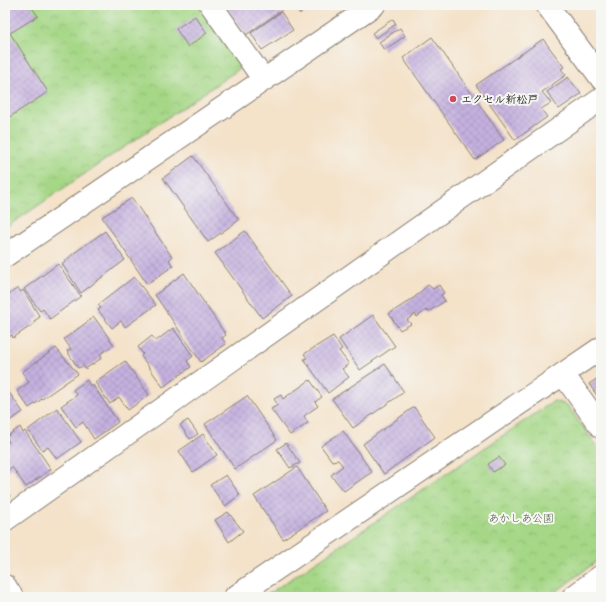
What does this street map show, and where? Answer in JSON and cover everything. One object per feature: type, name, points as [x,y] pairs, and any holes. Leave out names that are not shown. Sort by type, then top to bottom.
[{"type":"street","points":[[211,5],[264,80]]},
{"type":"street","points":[[5,256],[374,5]]},
{"type":"street","points":[[547,5],[601,78]]},
{"type":"street","points":[[5,520],[601,99]]},
{"type":"street","points":[[235,597],[601,348]]},
{"type":"street","points":[[563,374],[601,427]]},
{"type":"street","points":[[572,597],[601,576]]},
{"type":"street","points":[[5,586],[12,597]]},
{"type":"green space","points":[[5,5],[198,5],[242,67],[5,228]]},
{"type":"green space","name":"あかしあ公園","points":[[554,401],[567,405],[601,452],[601,558],[549,597],[264,597]]},
{"type":"building","points":[[5,5],[30,5],[38,16],[10,33],[48,92],[5,120]]},
{"type":"building","points":[[225,5],[279,5],[282,10],[246,35]]},
{"type":"building","points":[[292,5],[311,5],[300,14]]},
{"type":"building","points":[[281,12],[293,30],[262,50],[251,33]]},
{"type":"building","points":[[195,16],[207,33],[188,47],[176,29]]},
{"type":"building","points":[[393,19],[396,24],[376,38],[372,33]]},
{"type":"building","points":[[400,28],[405,36],[384,50],[379,42]]},
{"type":"building","name":"エクセル新松戸","points":[[432,37],[504,140],[475,160],[403,58]]},
{"type":"building","points":[[543,39],[564,67],[561,69],[566,75],[542,92],[551,103],[541,109],[547,117],[515,140],[476,85]]},
{"type":"building","points":[[568,77],[581,94],[559,109],[547,92]]},
{"type":"building","points":[[193,156],[239,220],[208,242],[163,178]]},
{"type":"building","points":[[132,198],[172,257],[169,260],[173,266],[147,284],[102,217]]},
{"type":"building","points":[[105,231],[125,260],[81,293],[62,264],[74,253]]},
{"type":"building","points":[[245,231],[292,296],[262,318],[215,253]]},
{"type":"building","points":[[58,264],[81,296],[50,319],[43,309],[40,311],[24,289]]},
{"type":"building","points":[[184,273],[226,335],[222,338],[226,344],[201,362],[155,295]]},
{"type":"building","points":[[134,277],[156,305],[125,327],[121,321],[112,328],[98,310],[101,308],[98,305]]},
{"type":"building","points":[[428,285],[433,289],[439,285],[444,293],[441,295],[445,301],[428,312],[426,310],[417,317],[415,314],[407,320],[411,324],[400,330],[389,314],[415,297]]},
{"type":"building","points":[[18,288],[21,292],[23,290],[40,317],[34,321],[35,323],[13,338],[12,335],[5,339],[5,297]]},
{"type":"building","points":[[373,315],[395,346],[360,370],[339,339]]},
{"type":"building","points":[[94,317],[114,345],[100,354],[102,358],[85,369],[83,366],[78,368],[67,351],[71,349],[64,339]]},
{"type":"building","points":[[173,328],[193,356],[187,361],[191,367],[163,387],[141,356],[143,354],[138,347],[152,336],[156,341]]},
{"type":"building","points":[[333,336],[342,349],[339,351],[349,364],[342,369],[349,377],[328,393],[304,359],[307,358],[304,354]]},
{"type":"building","points":[[56,348],[78,374],[29,408],[17,391],[29,382],[22,372]]},
{"type":"building","points":[[125,361],[149,395],[128,410],[119,397],[110,404],[95,382]]},
{"type":"building","points":[[385,364],[404,392],[353,428],[332,399]]},
{"type":"building","points":[[601,376],[601,401],[589,384]]},
{"type":"building","points":[[87,380],[90,386],[92,384],[118,422],[94,439],[83,422],[76,427],[61,406],[77,395],[73,390]]},
{"type":"building","points":[[310,380],[322,397],[315,402],[318,406],[304,416],[308,423],[290,435],[271,409],[278,405],[274,399],[281,395],[283,399]]},
{"type":"building","points":[[5,387],[23,412],[5,424]]},
{"type":"building","points":[[247,396],[277,440],[235,469],[205,424]]},
{"type":"building","points":[[414,407],[435,437],[384,474],[363,444]]},
{"type":"building","points":[[57,408],[81,442],[57,459],[48,447],[42,450],[28,430]]},
{"type":"building","points":[[188,420],[198,434],[190,439],[180,425]]},
{"type":"building","points":[[20,427],[23,433],[25,431],[51,469],[26,487],[12,467],[7,471],[5,469],[5,445],[9,442],[6,437]]},
{"type":"building","points":[[343,431],[372,472],[344,491],[331,475],[343,466],[338,460],[332,461],[321,446]]},
{"type":"building","points":[[203,434],[217,455],[193,472],[179,451]]},
{"type":"building","points":[[286,443],[300,463],[290,468],[277,449]]},
{"type":"building","points":[[499,457],[505,465],[493,472],[488,464]]},
{"type":"building","points":[[297,467],[326,511],[283,539],[254,496]]},
{"type":"building","points":[[226,475],[240,495],[225,506],[210,485]]},
{"type":"building","points":[[5,489],[10,496],[5,502]]},
{"type":"building","points":[[228,512],[243,531],[229,542],[215,520]]},
{"type":"place","name":"エクセル新松戸","points":[[453,99]]}]
